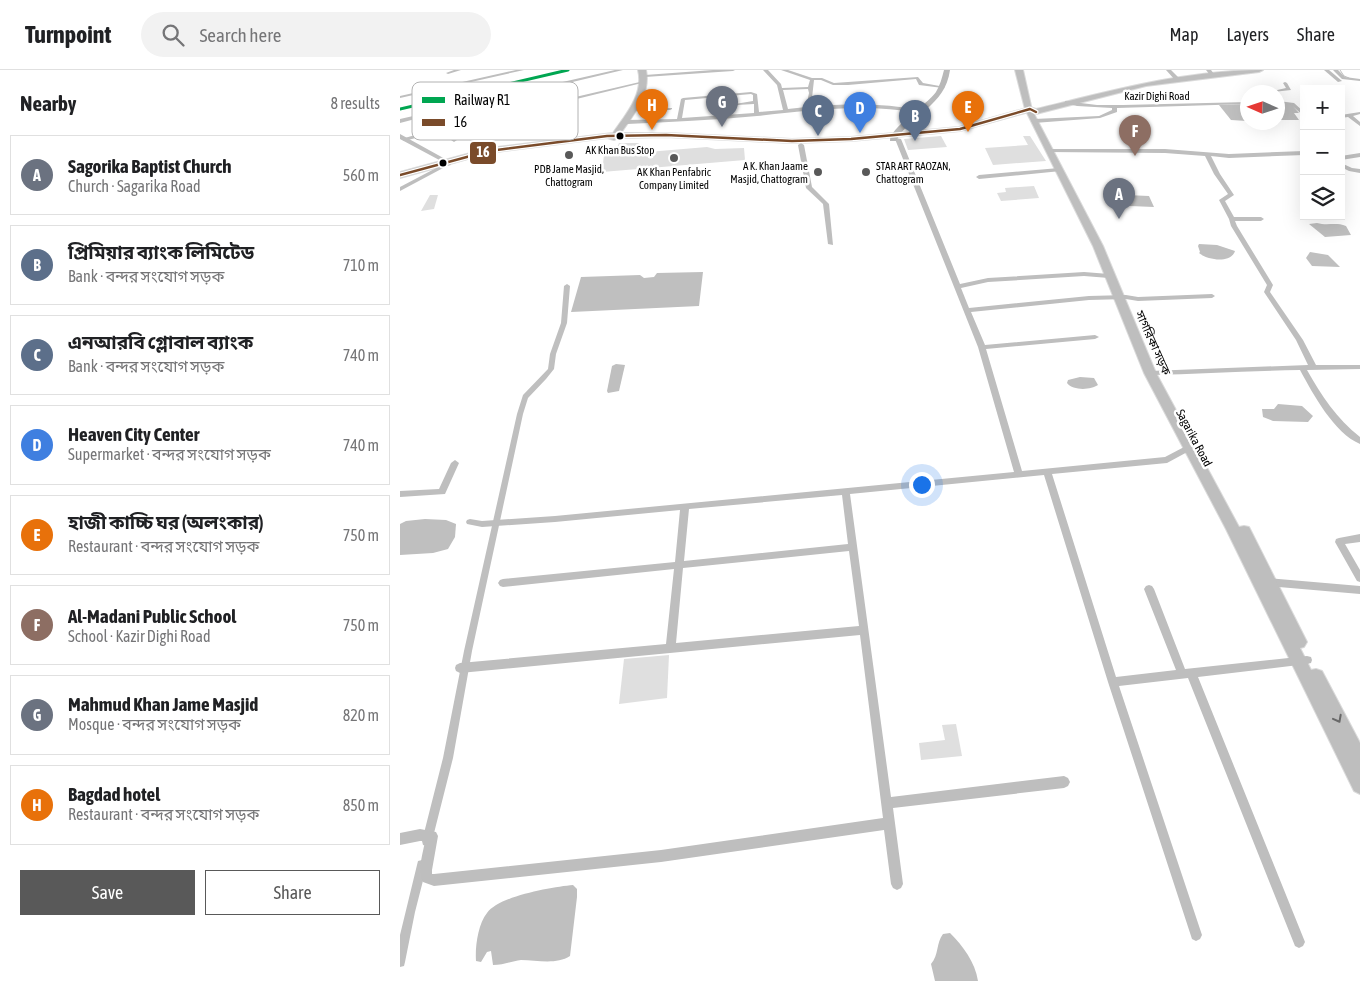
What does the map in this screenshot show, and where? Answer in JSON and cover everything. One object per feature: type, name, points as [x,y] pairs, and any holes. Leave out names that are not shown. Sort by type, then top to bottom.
[{"type":"main road","points":[[896,137],[944,86],[948,70]]},
{"type":"main road","points":[[400,176],[490,154],[614,137],[666,135],[792,141],[896,137],[930,108],[945,92],[950,82],[948,70]]},
{"type":"main road","points":[[1019,70],[1033,113]]},
{"type":"main road","points":[[1024,70],[1033,113]]},
{"type":"main road","points":[[614,137],[801,145],[964,132],[1139,83],[1177,79],[1210,72],[1249,70]]},
{"type":"main road","points":[[1033,113],[1067,102],[1146,84],[1259,70]]},
{"type":"main road","points":[[614,137],[627,122],[633,110],[644,74]]},
{"type":"main road","name":"Sagarika Road","points":[[1033,113],[1052,152],[1075,191],[1155,372],[1264,582],[1360,785]]},
{"type":"main road","points":[[1052,152],[1059,170],[1075,191],[1109,276],[1122,297]]},
{"type":"main road","name":"Sagarika Road","points":[[1302,660],[1360,760]]},
{"type":"street","points":[[448,73],[459,70]]},
{"type":"street","points":[[468,82],[522,70]]},
{"type":"street","points":[[570,82],[621,70]]},
{"type":"street","points":[[578,97],[621,87],[644,74],[733,70]]},
{"type":"street","points":[[765,70],[781,89],[786,110]]},
{"type":"street","points":[[783,70],[812,79],[822,79],[833,84],[918,78],[922,84],[944,86]]},
{"type":"street","points":[[1168,70],[1177,79]]},
{"type":"street","points":[[1326,70],[1342,83]]},
{"type":"street","points":[[1336,70],[1344,78],[1360,80]]},
{"type":"street","points":[[609,73],[621,87]]},
{"type":"street","points":[[588,78],[599,92]]},
{"type":"street","points":[[808,108],[812,79]]},
{"type":"street","points":[[1285,83],[1289,89],[1285,90]]},
{"type":"street","points":[[781,89],[810,88]]},
{"type":"street","points":[[679,119],[683,99],[754,93],[757,114]]},
{"type":"street","points":[[737,104],[756,102]]},
{"type":"street","name":"Kazir Dighi Road","points":[[1067,102],[1077,106],[1240,103]]},
{"type":"street","points":[[1286,102],[1292,104],[1300,111]]},
{"type":"street","points":[[1033,113],[1100,117],[1114,111],[1114,106]]},
{"type":"street","points":[[627,122],[757,114],[808,108],[881,107],[920,112]]},
{"type":"street","points":[[633,110],[670,109]]},
{"type":"street","points":[[1345,117],[1360,113]]},
{"type":"street","points":[[1350,116],[1360,124]]},
{"type":"street","points":[[402,137],[446,165]]},
{"type":"street","points":[[896,137],[982,347],[1019,475]]},
{"type":"street","points":[[801,145],[809,188],[826,204],[831,244]]},
{"type":"street","points":[[1052,152],[1157,151],[1208,156],[1300,153]]},
{"type":"street","points":[[1345,157],[1360,155]]},
{"type":"street","points":[[1208,156],[1231,195],[1222,200],[1234,226],[1270,285],[1268,292],[1299,340],[1313,367]]},
{"type":"street","points":[[400,188],[446,165]]},
{"type":"street","points":[[1345,167],[1360,171]]},
{"type":"street","points":[[979,177],[1059,170]]},
{"type":"street","points":[[1232,219],[1261,219]]},
{"type":"street","points":[[957,287],[988,280],[1084,274],[1109,276]]},
{"type":"street","points":[[966,310],[1089,298],[1122,297],[1138,299],[1212,296]]},
{"type":"street","points":[[982,347],[1096,337]]},
{"type":"street","points":[[1302,367],[1334,417],[1346,432],[1360,441]]},
{"type":"street","points":[[1155,372],[1360,367]]},
{"type":"street","points":[[470,522],[482,524],[685,507],[802,494],[846,492],[1167,460],[1194,447]]},
{"type":"street","points":[[400,494],[442,492],[455,463]]},
{"type":"street","points":[[1047,472],[1113,682],[1196,935]]},
{"type":"street","points":[[846,492],[897,884]]},
{"type":"street","points":[[671,647],[685,507]]},
{"type":"street","points":[[1360,538],[1340,542],[1360,578]]},
{"type":"street","points":[[503,583],[854,547]]},
{"type":"street","points":[[1264,582],[1360,590]]},
{"type":"street","points":[[1149,589],[1187,673],[1299,942]]},
{"type":"street","points":[[465,667],[865,630]]},
{"type":"street","points":[[1113,682],[1302,660]]},
{"type":"street","points":[[887,803],[1064,782]]},
{"type":"street","points":[[400,839],[426,836],[427,878],[434,880],[726,847],[890,823]]},
{"type":"shaded area","points":[[1285,103],[1291,104],[1299,113],[1294,113],[1299,120],[1285,120]]},
{"type":"shaded area","points":[[1240,104],[1240,121],[1231,120],[1219,105]]},
{"type":"shaded area","points":[[1126,195],[1149,196],[1154,207],[1130,206]]},
{"type":"shaded area","points":[[1309,224],[1346,226],[1351,235],[1325,237]]},
{"type":"shaded area","points":[[1199,244],[1217,245],[1235,251],[1229,258],[1218,260],[1199,253]]},
{"type":"shaded area","points":[[1310,252],[1328,255],[1340,267],[1312,266],[1306,258]]},
{"type":"shaded area","points":[[703,272],[699,306],[571,312],[581,277],[640,275],[644,278],[654,277],[657,273]]},
{"type":"shaded area","points":[[616,364],[625,365],[619,391],[608,393],[612,366]]},
{"type":"shaded area","points":[[1080,377],[1094,378],[1098,385],[1082,389],[1070,386],[1067,383],[1068,380]]},
{"type":"shaded area","points":[[1278,404],[1302,406],[1313,416],[1308,422],[1273,421],[1263,417],[1262,409],[1274,409]]},
{"type":"shaded area","points":[[425,519],[446,520],[456,524],[455,537],[448,549],[433,553],[400,555],[400,524],[406,521]]},
{"type":"shaded area","points":[[573,885],[577,889],[577,897],[570,956],[553,961],[521,960],[493,965],[491,951],[487,952],[481,962],[476,961],[479,929],[487,913],[493,907],[527,893]]},
{"type":"shaded area","points":[[950,933],[968,955],[978,981],[935,981],[931,964],[943,934]]},
{"type":"building","points":[[941,136],[947,147],[908,150],[904,139]]},
{"type":"building","points":[[1023,136],[1030,136],[1046,161],[993,165],[985,148],[1028,145]]},
{"type":"building","name":"AK Khan Penfabric Company Limited","points":[[619,143],[639,143],[636,153],[707,147],[715,149],[744,148],[745,160],[602,172],[604,155],[614,154]]},
{"type":"building","points":[[1034,186],[1039,198],[1001,201],[997,193],[1006,192],[1005,188]]},
{"type":"building","points":[[430,195],[438,195],[434,209],[421,211]]},
{"type":"building","points":[[669,655],[667,698],[619,704],[624,659]]},
{"type":"building","points":[[956,724],[962,756],[921,760],[919,743],[945,740],[942,725]]},
{"type":"waterway","points":[[1340,70],[1344,76],[1349,78]]},
{"type":"waterway","points":[[427,841],[448,758],[468,651],[520,414],[525,397],[551,369],[553,354],[564,323],[567,286]]},
{"type":"waterway","points":[[400,962],[422,865]]},
{"type":"rail line","name":"R1","points":[[516,82],[568,70]]},
{"type":"rail line","name":"R1","points":[[400,109],[412,106]]},
{"type":"transit line","name":"16","points":[[578,140],[607,136],[666,135],[792,141],[851,139],[960,129],[1030,109],[1036,112]]},
{"type":"transit line","name":"16","points":[[400,175],[489,151],[576,140]]},
{"type":"place","name":"Mahmud Khan Jame Masjid","points":[[722,127]]},
{"type":"place","name":"Bagdad hotel","points":[[652,130]]},
{"type":"place","name":"হাজী কাচ্চি ঘর (অলংকার)","points":[[968,132]]},
{"type":"place","name":"Heaven City Center","points":[[860,133]]},
{"type":"place","name":"AK Khan Bus Stop","points":[[620,136]]},
{"type":"place","name":"এনআরবি গ্লোবাল ব্যাংক","points":[[818,136]]},
{"type":"place","name":"প্রিমিয়ার ব্যাংক লিমিটেড","points":[[915,141]]},
{"type":"place","name":"PDB Jame Masjid, Chattogram","points":[[569,155]]},
{"type":"place","name":"Al-Madani Public School","points":[[1135,156]]},
{"type":"place","name":"AK Khan Penfabric Company Limited","points":[[674,158]]},
{"type":"place","name":"A K. Khan Jaame Masjid, Chattogram","points":[[818,172]]},
{"type":"place","name":"STAR ART RAOZAN, Chattogram","points":[[866,172]]},
{"type":"place","name":"Sagorika Baptist Church","points":[[1119,219]]}]
